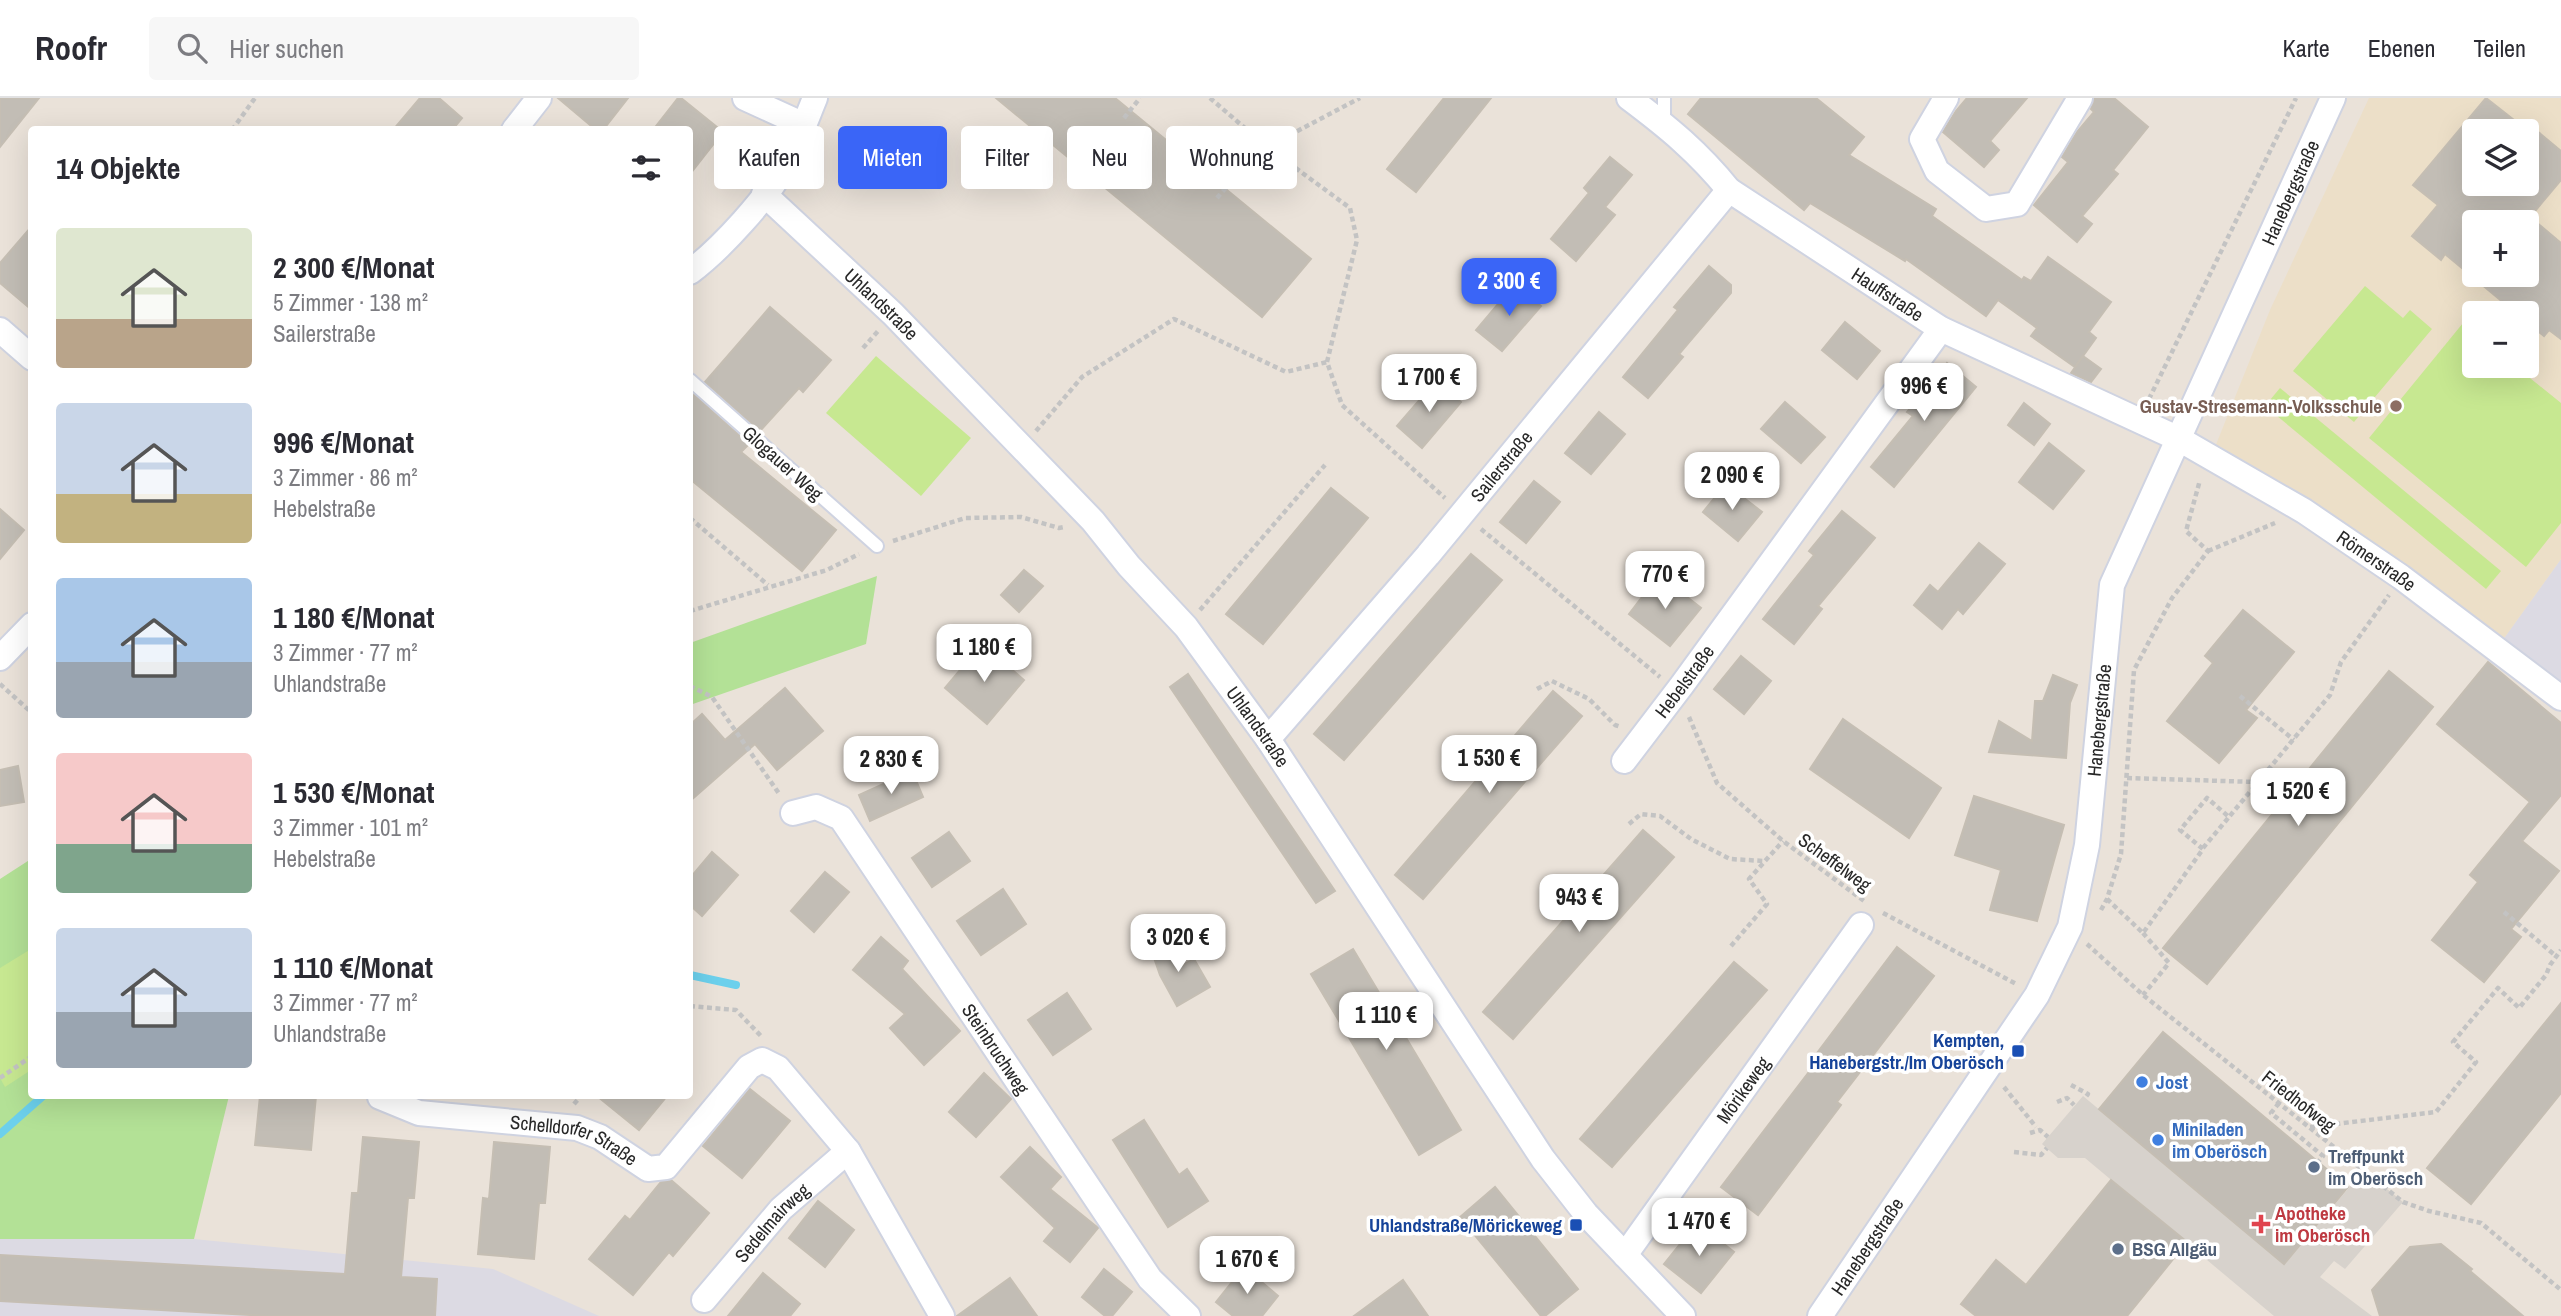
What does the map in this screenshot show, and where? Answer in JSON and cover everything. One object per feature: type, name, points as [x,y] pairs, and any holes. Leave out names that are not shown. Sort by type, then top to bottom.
[{"type":"street","points":[[516,126],[539,98]]},
{"type":"street","points":[[745,98],[804,125]]},
{"type":"street","points":[[693,270],[711,256],[786,164],[815,98]]},
{"type":"street","name":"Hauffstraße","points":[[1629,98],[1664,123],[1703,158],[1729,190],[1941,329],[2179,439]]},
{"type":"street","points":[[1946,98],[1923,139],[1937,171],[1986,209],[2017,204],[2080,98]]},
{"type":"street","name":"Hanebergstraße","points":[[1820,1316],[2037,995],[2070,928],[2087,845],[2112,585],[2333,98]]},
{"type":"street","name":"Sailerstraße","points":[[1268,739],[1462,513],[1729,190]]},
{"type":"street","name":"Uhlandstraße","points":[[764,194],[893,314],[1093,521],[1129,566],[1186,626],[1268,739],[1543,1159],[1586,1214],[1683,1316]]},
{"type":"street","name":"Hebelstraße","points":[[1623,761],[1678,691],[1941,329]]},
{"type":"street","points":[[0,330],[28,354]]},
{"type":"street","name":"Römerstraße","points":[[2179,439],[2304,511],[2401,577],[2561,698]]},
{"type":"street","points":[[0,658],[28,629]]},
{"type":"street","name":"Steinbruchweg","points":[[793,813],[816,807],[841,818],[1150,1279],[1188,1316]]},
{"type":"street","name":"Mörikeweg","points":[[1625,1255],[1861,925]]},
{"type":"street","points":[[762,1060],[778,1068],[848,1151],[942,1316]]},
{"type":"street","name":"Schelldorfer Straße","points":[[385,1099],[419,1113],[577,1128],[600,1137],[648,1169],[666,1167],[749,1067],[762,1060]]},
{"type":"street","name":"Sedelmairweg","points":[[704,1300],[782,1209],[848,1151]]},
{"type":"lane","points":[[1664,98],[1664,123]]},
{"type":"lane","name":"Glogauer Weg","points":[[693,383],[877,546]]},
{"type":"path","points":[[235,126],[255,98]]},
{"type":"path","points":[[1124,118],[1140,98]]},
{"type":"path","points":[[1210,98],[1243,126]]},
{"type":"path","points":[[1297,130],[1360,98]]},
{"type":"path","points":[[2144,409],[2296,98]]},
{"type":"path","points":[[1297,168],[1350,208],[1357,240],[1327,362],[1342,405],[1462,513],[1678,691]]},
{"type":"path","points":[[1217,198],[1225,189]]},
{"type":"path","points":[[1022,447],[1082,377],[1174,319],[1286,372],[1327,362]]},
{"type":"path","points":[[2204,452],[2198,489],[2186,531],[2208,551]]},
{"type":"path","points":[[1186,626],[1325,465]]},
{"type":"path","points":[[2070,928],[2089,930],[2107,899],[2121,854],[2134,670],[2172,598],[2208,551],[2304,511]]},
{"type":"path","points":[[693,610],[827,569],[877,546],[965,517],[1021,517],[1059,528],[1093,521]]},
{"type":"path","points":[[693,521],[769,586]]},
{"type":"path","points":[[2143,933],[2203,849],[2330,695],[2341,662],[2401,577]]},
{"type":"path","points":[[1537,689],[1552,681],[1589,699],[1615,725],[1644,735]]},
{"type":"path","points":[[0,684],[28,709]]},
{"type":"path","points":[[693,688],[712,697],[793,813]]},
{"type":"path","name":"Scheffelweg","points":[[1678,691],[1717,783],[1783,841],[1874,908],[2037,995]]},
{"type":"path","points":[[2240,696],[2294,740]]},
{"type":"path","points":[[2127,778],[2257,782]]},
{"type":"path","points":[[2203,849],[2180,830],[2207,798],[2229,817]]},
{"type":"path","points":[[1629,824],[1641,814],[1660,816],[1692,839],[1730,859],[1764,861]]},
{"type":"path","points":[[1731,946],[1767,904],[1749,879],[1783,841]]},
{"type":"path","points":[[2107,899],[2143,933],[2169,963],[2143,995]]},
{"type":"path","points":[[2504,912],[2556,956]]},
{"type":"path","name":"Friedhofweg","points":[[2070,928],[2143,995],[2403,1202],[2428,1211],[2481,1223],[2561,1290]]},
{"type":"path","points":[[2309,1127],[2436,1112],[2476,1062],[2453,1042],[2498,988],[2519,1009],[2546,975],[2561,950]]},
{"type":"path","points":[[693,1006],[736,1010],[761,1033],[762,1060]]},
{"type":"path","points":[[0,1078],[28,1059]]},
{"type":"path","points":[[2003,1085],[2036,1127]]},
{"type":"path","points":[[2071,1085],[2088,1094],[2085,1098]]},
{"type":"path","points":[[2057,1102],[2067,1098],[2074,1105]]},
{"type":"path","points":[[2279,1103],[2271,1113],[2323,1156],[2318,1162]]},
{"type":"path","points":[[2030,1133],[2040,1130],[2049,1137]]},
{"type":"path","points":[[2014,1152],[2041,1155],[2047,1148]]},
{"type":"shaded area","name":"Gustav-Stresemann-Volksschule","points":[[2369,98],[2561,98],[2561,559],[2502,641],[2215,447],[2270,310]]},
{"type":"shaded area","points":[[2561,559],[2561,689],[2502,641]]},
{"type":"shaded area","points":[[2083,1096],[2284,1264],[2364,1170],[2403,1202],[2345,1269],[2334,1261],[2320,1277],[2372,1316],[2274,1316],[2085,1158],[2058,1158],[2042,1144]]},
{"type":"shaded area","points":[[0,1239],[194,1239],[493,1269],[599,1316],[0,1316]]},
{"type":"green space","points":[[2365,286],[2403,318],[2410,310],[2432,329],[2354,422],[2293,371]]},
{"type":"green space","points":[[2462,324],[2462,378],[2530,378],[2561,403],[2561,523],[2526,567],[2369,438]]},
{"type":"green space","points":[[876,356],[971,438],[921,496],[826,413]]},
{"type":"green space","points":[[2280,388],[2501,571],[2486,589],[2265,406]]},
{"type":"green space","points":[[877,576],[866,644],[693,704],[693,642]]},
{"type":"green space","points":[[28,861],[28,1099],[228,1099],[194,1239],[0,1239],[0,879]]},
{"type":"green space","points":[[28,951],[28,1072],[5,1087],[0,1078],[0,968]]},
{"type":"building","points":[[0,98],[39,98],[0,147]]},
{"type":"building","points":[[420,98],[439,98],[462,118],[455,126],[396,126]]},
{"type":"building","points":[[558,98],[628,98],[606,126],[591,126]]},
{"type":"building","points":[[678,98],[681,98],[716,126],[714,143],[693,170],[693,126],[656,126]]},
{"type":"building","points":[[996,98],[1115,98],[1149,126],[1067,126],[1067,156],[1053,145],[1053,126],[1030,126]]},
{"type":"building","points":[[1444,98],[1491,98],[1416,192],[1387,169]]},
{"type":"building","points":[[1701,98],[1816,98],[1864,137],[1849,155],[1936,209],[1932,216],[2022,280],[2024,277],[2031,281],[2048,257],[2111,302],[2089,332],[2096,338],[2075,367],[2031,336],[2037,328],[1998,300],[1986,316],[1906,259],[1905,261],[1810,203],[1804,210],[1688,114]]},
{"type":"building","points":[[1967,98],[2027,98],[1990,141],[1999,150],[1984,167],[1943,132]]},
{"type":"building","points":[[2095,98],[2114,98],[2148,127],[2113,170],[2118,174],[2082,216],[2092,224],[2077,242],[2034,205],[2068,162],[2062,157],[2077,132],[2094,112],[2091,109]]},
{"type":"building","points":[[2486,98],[2513,119],[2468,119]]},
{"type":"building","points":[[2462,127],[2462,196],[2539,196],[2539,133],[2561,151],[2561,180],[2536,210],[2462,210],[2462,268],[2445,254],[2441,260],[2412,236],[2438,205],[2413,185]]},
{"type":"building","points":[[1152,128],[1166,140],[1166,189],[1226,189],[1311,259],[1262,317],[1107,189],[1152,189]]},
{"type":"building","points":[[1610,157],[1632,175],[1605,207],[1615,215],[1576,261],[1551,239],[1589,193],[1584,188]]},
{"type":"building","points":[[2539,225],[2561,243],[2561,339],[2549,330],[2544,336],[2539,332],[2539,301],[2502,301],[2485,287],[2539,287]]},
{"type":"building","points":[[28,231],[28,307],[0,283],[0,263]]},
{"type":"building","points":[[1709,266],[1731,285],[1731,293],[1679,354],[1683,357],[1648,398],[1623,377],[1678,310],[1674,307]]},
{"type":"building","points":[[1515,284],[1541,306],[1502,351],[1476,330]]},
{"type":"building","points":[[770,307],[831,360],[803,392],[799,388],[760,431],[705,382]]},
{"type":"building","points":[[1845,322],[1880,351],[1857,379],[1822,350]]},
{"type":"building","points":[[2083,356],[2101,369],[2091,382],[2071,373]]},
{"type":"building","points":[[1947,363],[1976,387],[1894,487],[1871,467],[1913,416],[1907,412]]},
{"type":"building","points":[[1436,381],[1461,402],[1422,448],[1397,426]]},
{"type":"building","points":[[693,396],[749,444],[741,452],[836,530],[802,571],[693,481]]},
{"type":"building","points":[[1785,402],[1825,437],[1801,463],[1761,429]]},
{"type":"building","points":[[2024,403],[2050,424],[2034,445],[2008,425]]},
{"type":"building","points":[[1599,412],[1625,434],[1591,474],[1565,453]]},
{"type":"building","points":[[2049,443],[2084,471],[2053,509],[2019,482]]},
{"type":"building","points":[[1534,481],[1560,502],[1526,543],[1500,522]]},
{"type":"building","points":[[1726,484],[1762,512],[1738,541],[1703,512]]},
{"type":"building","points":[[1331,488],[1368,518],[1263,644],[1226,614]]},
{"type":"building","points":[[0,509],[24,530],[0,559]]},
{"type":"building","points":[[1842,511],[1875,538],[1818,606],[1822,609],[1794,644],[1763,619],[1814,555],[1809,551]]},
{"type":"building","points":[[1979,543],[2005,564],[1963,614],[1958,609],[1942,629],[1914,605],[1930,585],[1938,592]]},
{"type":"building","points":[[1471,554],[1502,580],[1344,760],[1314,734]]},
{"type":"building","points":[[1024,570],[1043,586],[1019,612],[1001,595]]},
{"type":"building","points":[[1659,575],[1701,608],[1670,646],[1629,614]]},
{"type":"building","points":[[2243,610],[2294,652],[2246,710],[2257,718],[2219,763],[2167,721],[2213,663],[2205,656]]},
{"type":"building","points":[[982,644],[1024,680],[987,724],[945,688]]},
{"type":"building","points":[[1741,656],[1771,681],[1744,714],[1714,689]]},
{"type":"building","points":[[2488,662],[2561,723],[2561,795],[2522,841],[2559,871],[2511,929],[2521,937],[2484,982],[2432,940],[2478,882],[2470,875],[2530,802],[2437,724]]},
{"type":"building","points":[[2389,671],[2433,707],[2207,984],[2163,948]]},
{"type":"building","points":[[1188,674],[1335,891],[1316,903],[1170,687]]},
{"type":"building","points":[[2053,675],[2077,685],[2070,703],[2066,758],[1989,752],[1999,721],[2032,741],[2035,701],[2043,701]]},
{"type":"building","points":[[785,688],[823,731],[777,770],[755,744],[693,798],[693,722],[702,714],[725,740]]},
{"type":"building","points":[[1553,691],[1582,716],[1423,899],[1395,875]]},
{"type":"building","points":[[1843,719],[1941,788],[1909,838],[1810,769]]},
{"type":"building","points":[[18,766],[24,802],[0,806],[0,770]]},
{"type":"building","points":[[912,771],[923,797],[870,821],[859,795]]},
{"type":"building","points":[[1974,796],[2064,825],[2037,921],[1990,910],[2001,870],[1955,855]]},
{"type":"building","points":[[1643,830],[1674,857],[1513,1039],[1483,1012]]},
{"type":"building","points":[[949,832],[970,861],[932,887],[912,858]]},
{"type":"building","points":[[712,852],[738,875],[702,916],[693,908],[693,874]]},
{"type":"building","points":[[825,872],[849,892],[814,932],[791,911]]},
{"type":"building","points":[[1003,889],[1026,924],[981,955],[957,921]]},
{"type":"building","points":[[881,937],[908,961],[902,969],[960,1031],[924,1065],[890,1028],[905,1014],[853,970]]},
{"type":"building","points":[[1169,938],[1179,967],[1194,959],[1210,987],[1177,1006],[1160,975],[1150,946]]},
{"type":"building","points":[[1897,947],[1934,976],[1837,1102],[1841,1105],[1758,1215],[1721,1187],[1818,1060],[1814,1057]]},
{"type":"building","points":[[1353,949],[1461,1130],[1419,1155],[1311,974]]},
{"type":"building","points":[[1734,962],[1767,990],[1612,1167],[1580,1139]]},
{"type":"building","points":[[1067,993],[1091,1029],[1053,1055],[1028,1020]]},
{"type":"building","points":[[2561,1003],[2561,1093],[2471,1204],[2427,1168]]},
{"type":"building","points":[[2163,1032],[2348,1187],[2284,1264],[2099,1109]]},
{"type":"building","points":[[984,1073],[1011,1099],[976,1137],[949,1112]]},
{"type":"building","points":[[750,1089],[790,1121],[742,1178],[703,1146]]},
{"type":"building","points":[[260,1099],[316,1099],[311,1150],[255,1145]]},
{"type":"building","points":[[601,1099],[665,1099],[639,1130]]},
{"type":"building","points":[[1144,1120],[1179,1175],[1187,1169],[1208,1201],[1168,1227],[1113,1140]]},
{"type":"building","points":[[363,1137],[419,1142],[414,1198],[408,1198],[401,1277],[437,1279],[435,1316],[268,1316],[0,1301],[0,1255],[345,1274],[352,1193],[358,1193]]},
{"type":"building","points":[[494,1142],[550,1147],[545,1203],[539,1203],[534,1259],[478,1254],[483,1198],[489,1199]]},
{"type":"building","points":[[1030,1147],[1061,1177],[1050,1189],[1098,1228],[1070,1262],[1044,1241],[1055,1228],[1001,1177]]},
{"type":"building","points":[[671,1180],[709,1213],[673,1256],[669,1252],[633,1295],[589,1259],[625,1216],[630,1220],[661,1182]]},
{"type":"building","name":"BSG Allgäu","points":[[2111,1180],[2187,1242],[2127,1316],[1976,1316],[1961,1304],[1996,1260],[2026,1285]]},
{"type":"building","points":[[1495,1187],[1578,1289],[1545,1316],[1541,1316],[1460,1217]]},
{"type":"building","points":[[818,1201],[854,1230],[825,1267],[789,1238]]},
{"type":"building","points":[[1697,1223],[1734,1252],[1701,1293],[1664,1264]]},
{"type":"building","points":[[2441,1244],[2523,1316],[2380,1316],[2372,1290],[2410,1247]]},
{"type":"building","points":[[1244,1267],[1278,1296],[1262,1316],[1233,1316],[1216,1302]]},
{"type":"building","points":[[1104,1269],[1132,1292],[1112,1316],[1105,1316],[1082,1297]]},
{"type":"building","points":[[763,1273],[800,1304],[790,1316],[728,1316]]},
{"type":"building","points":[[1010,1278],[1037,1316],[957,1316]]},
{"type":"building","points":[[1403,1280],[1428,1316],[1354,1316]]},
{"type":"waterway","points":[[693,976],[736,985]]},
{"type":"waterway","points":[[0,1134],[40,1099]]},
{"type":"place","name":"Gustav-Stresemann-Volksschule","points":[[2396,406]]},
{"type":"place","name":"Kempten, Hanebergstr./Im Oberösch","points":[[2018,1051]]},
{"type":"place","name":"Jost","points":[[2142,1082]]},
{"type":"place","name":"Miniladen im Oberösch","points":[[2158,1140]]},
{"type":"place","name":"Treffpunkt im Oberösch","points":[[2314,1167]]},
{"type":"place","name":"Apotheke im Oberösch","points":[[2261,1224]]},
{"type":"place","name":"Uhlandstraße/Mörickeweg","points":[[1576,1225]]},
{"type":"place","name":"BSG Allgäu","points":[[2118,1249]]}]
